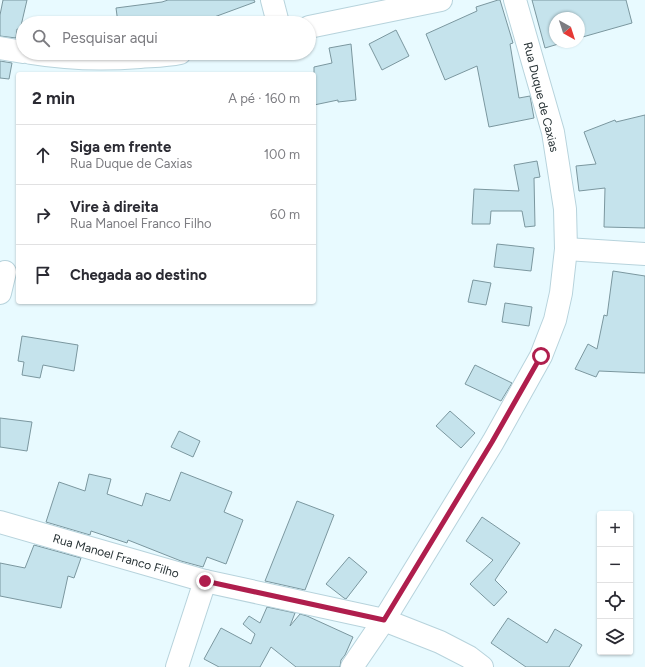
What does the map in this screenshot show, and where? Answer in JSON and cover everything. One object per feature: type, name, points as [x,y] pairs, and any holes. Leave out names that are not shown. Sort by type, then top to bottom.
[{"type":"street","points":[[272,0],[276,16]]},
{"type":"street","points":[[316,26],[441,0]]},
{"type":"street","name":"Rua Duque de Caxias","points":[[352,667],[384,620],[492,442],[541,356],[555,320],[561,293],[566,249],[565,209],[553,132],[515,0]]},
{"type":"street","points":[[0,48],[16,51]]},
{"type":"street","points":[[566,249],[645,254]]},
{"type":"street","points":[[0,293],[5,272]]},
{"type":"street","name":"Rua Manoel Franco Filho","points":[[0,522],[205,581],[384,620],[440,642],[469,657],[482,667]]},
{"type":"street","points":[[178,667],[205,581]]},
{"type":"building","points":[[3,0],[27,0],[23,16],[16,16],[16,38],[0,36],[0,15]]},
{"type":"building","points":[[168,0],[254,0],[255,2],[217,16],[117,16],[116,8]]},
{"type":"building","points":[[500,0],[513,43],[510,44],[519,98],[530,96],[534,118],[489,127],[477,66],[445,80],[426,34],[477,11],[476,7]]},
{"type":"building","points":[[532,0],[626,0],[632,23],[585,36],[585,12],[549,12],[549,47],[545,48]]},
{"type":"building","points":[[396,30],[409,56],[382,70],[369,44]]},
{"type":"building","points":[[351,44],[356,100],[338,102],[338,100],[316,105],[316,72],[314,72],[314,67],[332,63],[329,48]]},
{"type":"building","points":[[0,61],[12,63],[9,79],[0,78]]},
{"type":"building","points":[[645,115],[645,228],[604,227],[605,188],[579,191],[576,166],[596,164],[584,132],[615,120],[616,122]]},
{"type":"building","points":[[537,161],[540,177],[534,178],[535,226],[525,227],[522,211],[491,211],[490,224],[472,224],[474,189],[519,191],[514,165]]},
{"type":"building","points":[[497,244],[534,248],[531,271],[494,267]]},
{"type":"building","points":[[613,271],[645,276],[645,373],[599,371],[596,377],[575,369],[588,344],[597,349],[604,315],[607,316]]},
{"type":"building","points":[[473,280],[491,283],[486,305],[468,302]]},
{"type":"building","points":[[505,303],[532,307],[529,326],[502,322]]},
{"type":"building","points":[[22,336],[78,345],[74,371],[43,365],[40,378],[22,375],[24,362],[18,361]]},
{"type":"building","points":[[475,365],[512,383],[501,401],[465,384]]},
{"type":"building","points":[[450,411],[475,433],[461,448],[436,426]]},
{"type":"building","points":[[0,418],[32,422],[27,451],[0,447]]},
{"type":"building","points":[[179,431],[200,441],[193,457],[171,447]]},
{"type":"building","points":[[181,472],[232,492],[224,512],[243,520],[226,564],[207,557],[203,567],[181,561],[128,540],[127,543],[91,531],[90,535],[46,522],[59,482],[85,491],[89,474],[111,479],[107,494],[142,506],[146,493],[170,501]]},
{"type":"building","points":[[297,501],[334,515],[305,590],[265,581]]},
{"type":"building","points":[[482,517],[520,543],[495,580],[507,592],[494,606],[470,584],[493,560],[466,541]]},
{"type":"building","points":[[34,545],[81,558],[74,578],[68,576],[61,608],[0,596],[0,563],[25,568]]},
{"type":"building","points":[[349,557],[367,572],[346,599],[326,584]]},
{"type":"building","points":[[267,607],[295,613],[290,626],[300,614],[353,637],[345,655],[341,660],[340,667],[296,667],[271,647],[260,667],[219,667],[204,659],[221,628],[251,644],[255,634],[243,624],[249,616],[260,623]]},
{"type":"building","points":[[508,618],[547,643],[555,629],[582,645],[569,667],[526,667],[491,643]]},
{"type":"route","points":[[205,581],[384,620],[492,442],[541,356]]}]
